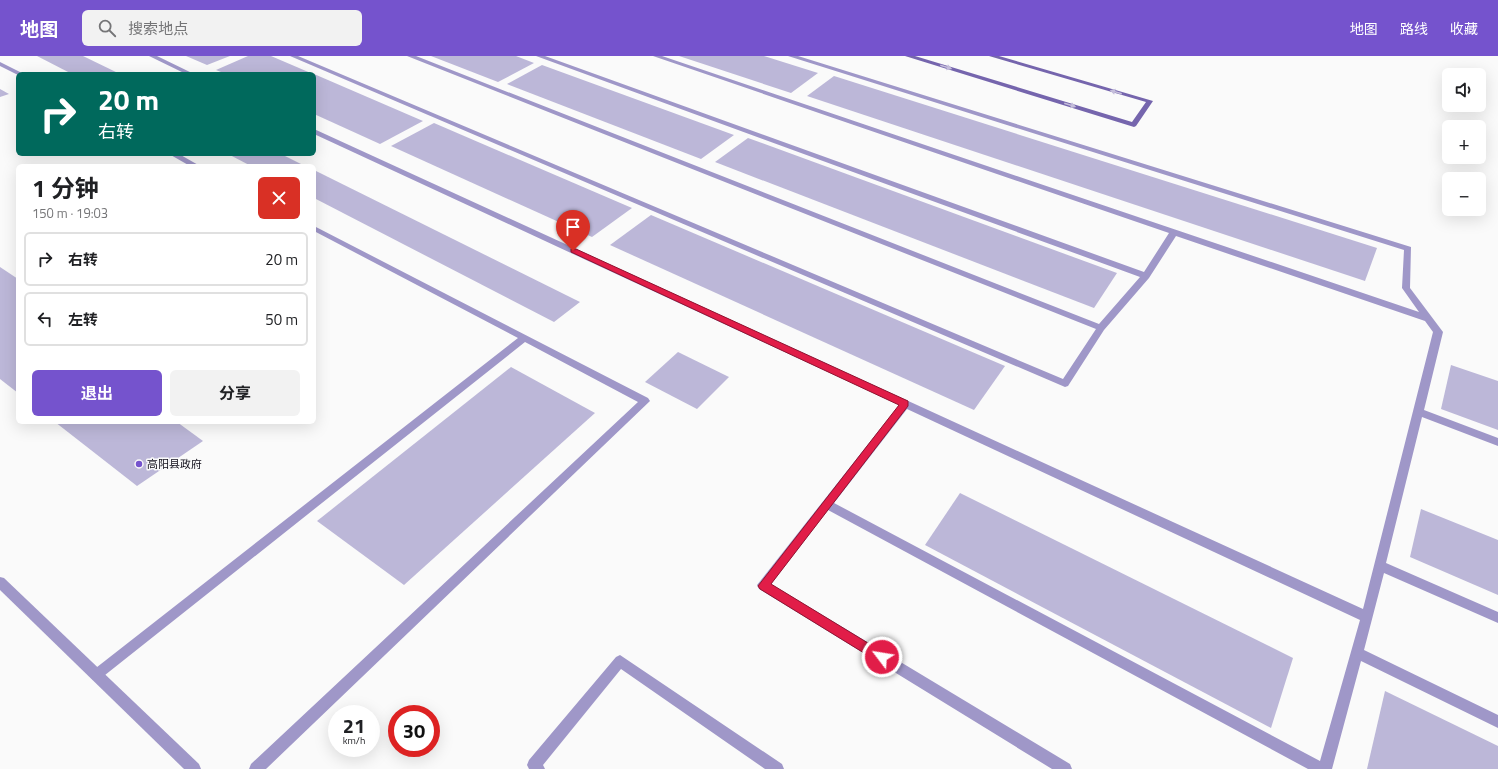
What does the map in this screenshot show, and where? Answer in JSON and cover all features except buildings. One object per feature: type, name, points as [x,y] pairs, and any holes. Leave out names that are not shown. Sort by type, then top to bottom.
[{"type":"street","points":[[152,56],[187,72]]},
{"type":"street","points":[[293,56],[1065,384],[1101,328],[1146,276],[1174,232]]},
{"type":"street","points":[[410,56],[1101,328]]},
{"type":"street","points":[[539,56],[1146,276]]},
{"type":"street","points":[[656,56],[1426,318]]},
{"type":"street","points":[[791,56],[1408,250],[1406,288],[1426,318],[1438,332],[1358,654],[1325,769]]},
{"type":"street","points":[[908,56],[1134,125],[1150,101],[992,56]]},
{"type":"street","points":[[0,64],[16,72]]},
{"type":"street","points":[[316,132],[1367,617]]},
{"type":"street","points":[[177,156],[192,164]]},
{"type":"street","points":[[256,769],[645,401],[316,229]]},
{"type":"street","points":[[96,675],[524,338]]},
{"type":"street","points":[[905,404],[763,586],[1065,769]]},
{"type":"street","points":[[1418,412],[1498,442]]},
{"type":"street","points":[[826,504],[1322,769]]},
{"type":"street","points":[[1380,566],[1498,618]]},
{"type":"street","points":[[0,582],[194,769]]},
{"type":"street","points":[[1358,654],[1498,722]]},
{"type":"street","points":[[538,769],[534,765],[620,661],[777,769]]},
{"type":"place","name":"高阳县政府","points":[[139,464]]},
{"type":"route","points":[[573,251],[905,404],[763,586],[882,657]]}]
